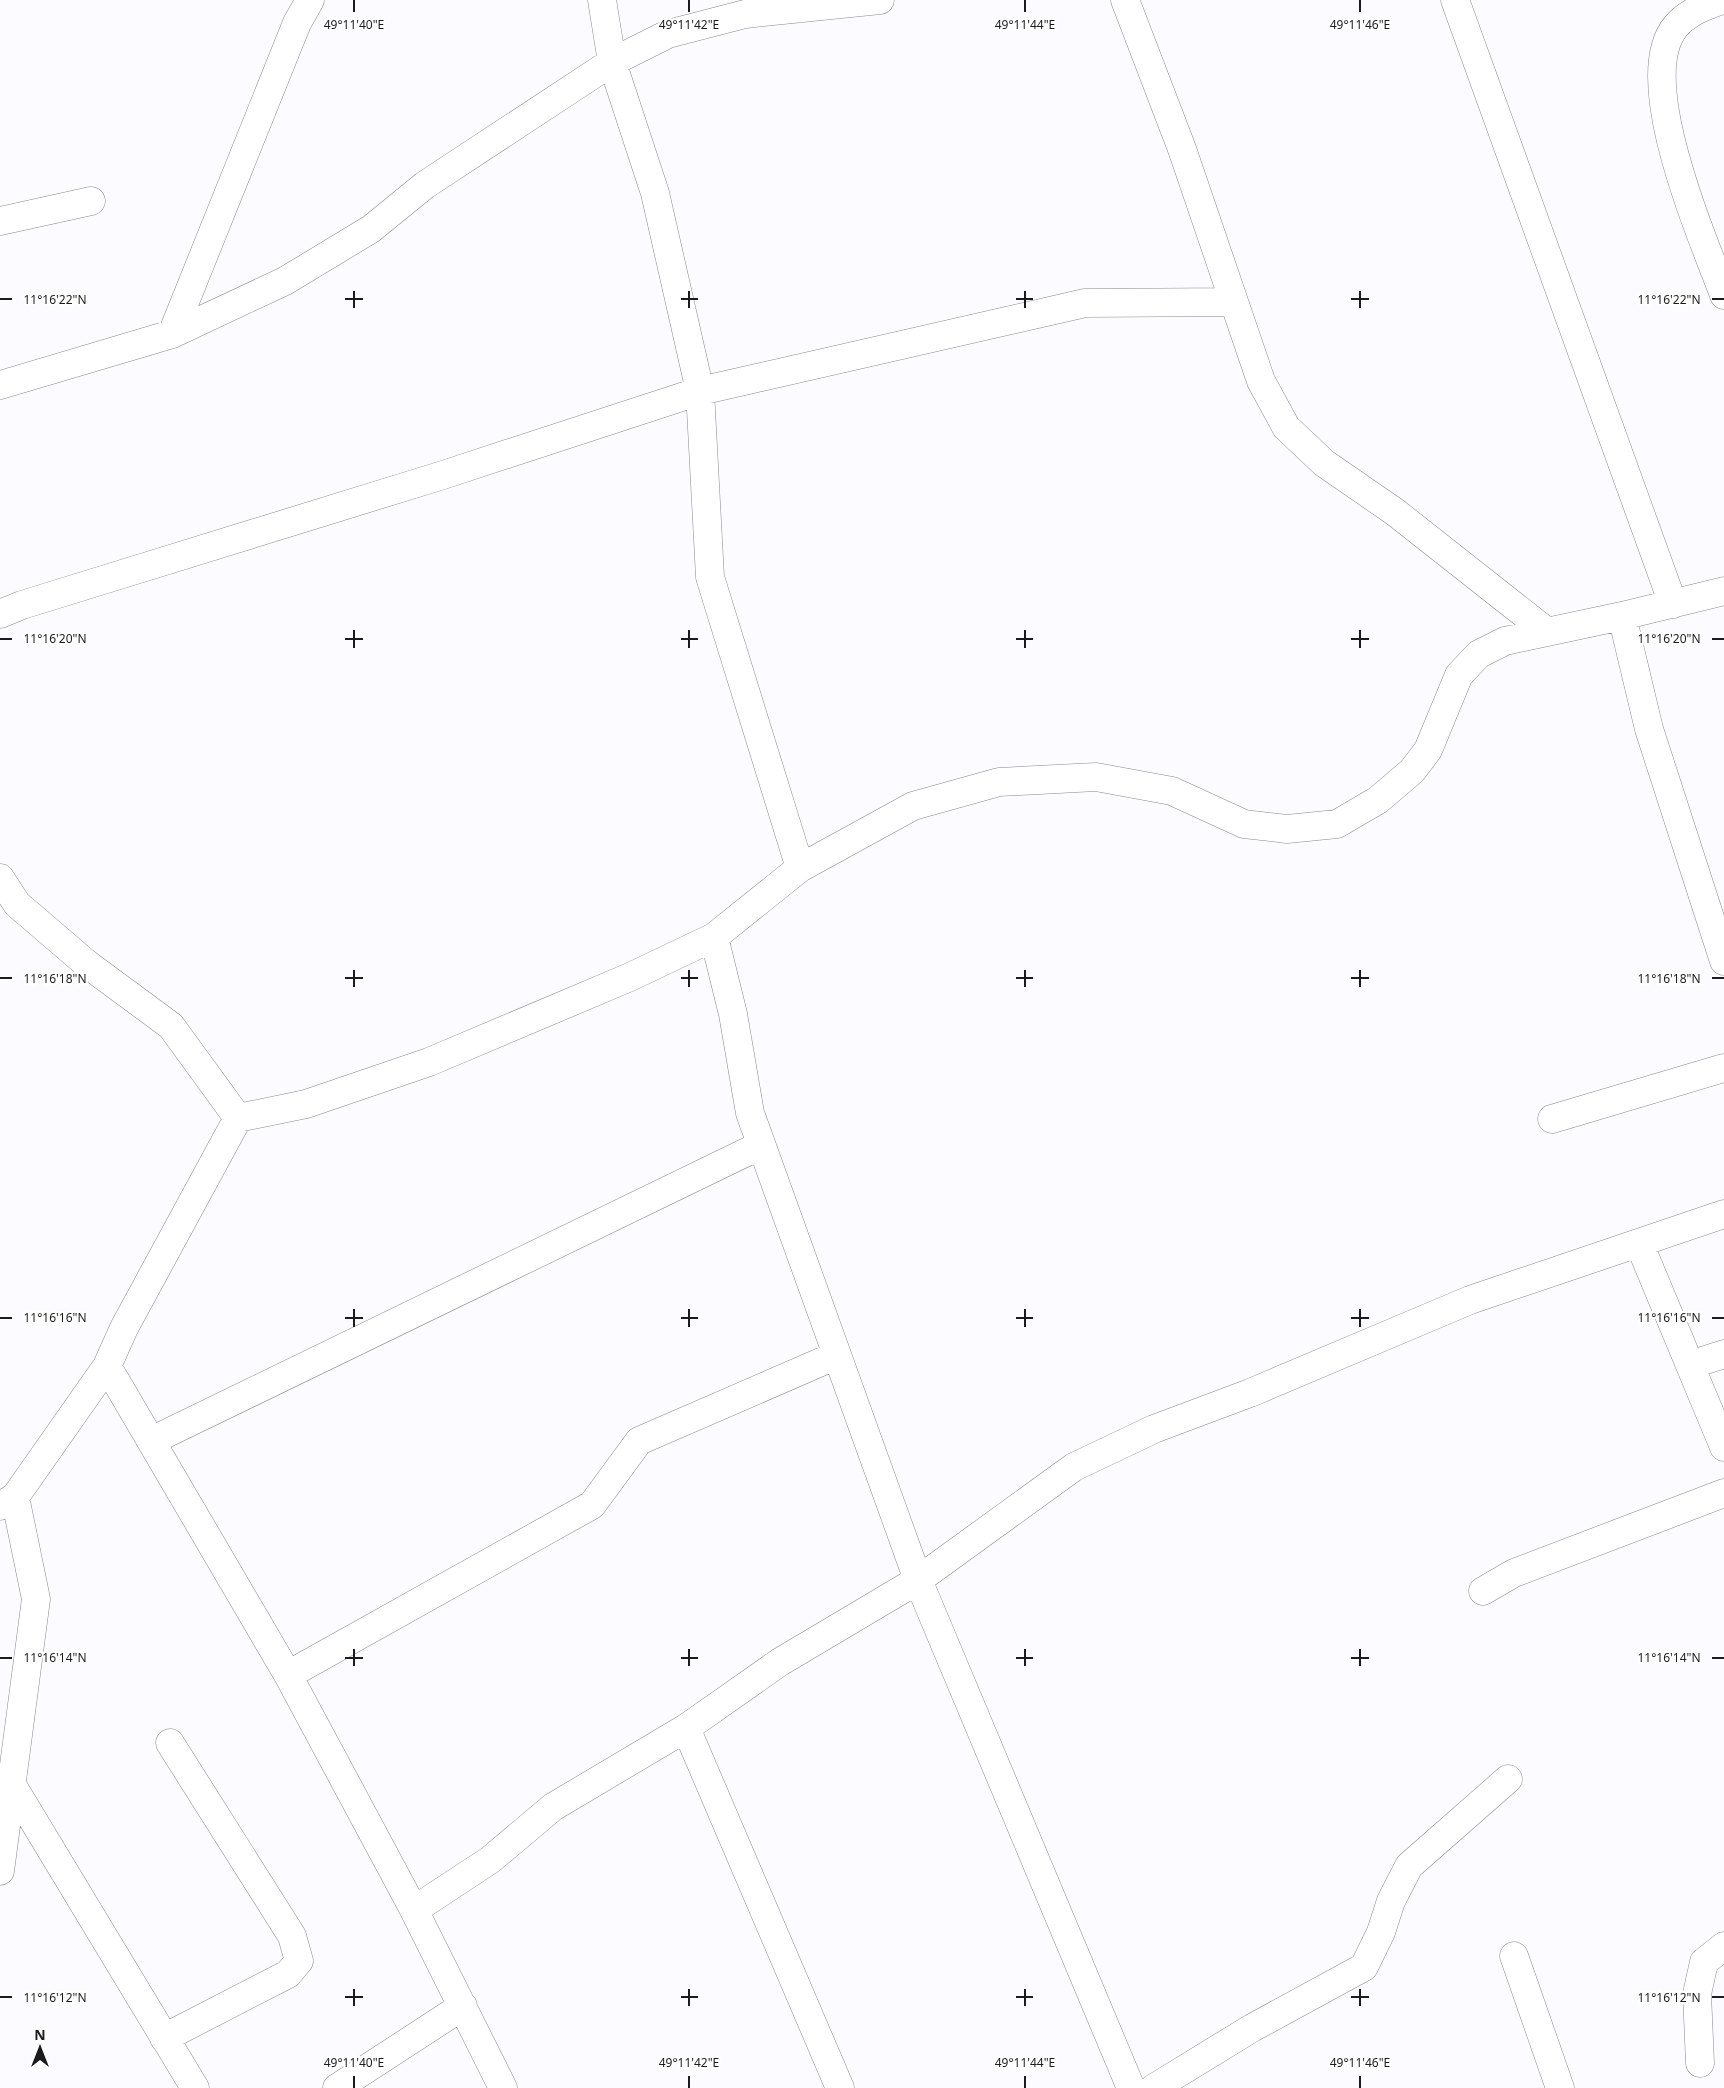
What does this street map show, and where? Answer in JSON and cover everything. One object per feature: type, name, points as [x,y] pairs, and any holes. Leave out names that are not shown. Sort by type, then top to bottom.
[{"type":"street","points":[[172,334],[297,24],[310,0]]},
{"type":"street","points":[[602,0],[612,62],[655,193],[700,392],[710,577],[800,868]]},
{"type":"street","points":[[0,385],[172,334],[285,281],[372,229],[424,185],[612,62],[668,34],[745,14],[880,0]]},
{"type":"street","points":[[1126,0],[1182,149],[1261,381],[1286,427],[1324,463],[1395,512],[1546,631]]},
{"type":"street","points":[[1455,0],[1673,604]]},
{"type":"street","points":[[1722,0],[1688,6],[1675,26],[1664,53],[1662,79],[1666,121],[1682,181],[1724,294]]},
{"type":"street","points":[[0,221],[92,201]]},
{"type":"street","points":[[0,614],[22,605],[443,475],[700,392],[1085,303],[1234,302]]},
{"type":"street","points":[[0,1871],[36,1599],[8,1502],[107,1366],[124,1328],[238,1118],[306,1104],[429,1062],[630,977],[714,937],[800,868],[913,806],[999,782],[1096,776],[1172,791],[1244,824],[1287,829],[1337,824],[1378,800],[1412,771],[1428,750],[1459,675],[1479,654],[1505,641],[1622,616],[1724,591]]},
{"type":"street","points":[[1622,616],[1649,729],[1724,961]]},
{"type":"street","points":[[0,878],[17,904],[87,964],[171,1026],[238,1118]]},
{"type":"street","points":[[714,937],[734,1014],[750,1113],[918,1580],[1131,2088]]},
{"type":"street","points":[[1552,1120],[1724,1068]]},
{"type":"street","points":[[151,1441],[761,1144]]},
{"type":"street","points":[[414,1910],[490,1860],[553,1806],[686,1728],[780,1662],[918,1580],[1074,1467],[1154,1429],[1250,1393],[1470,1300],[1724,1214]]},
{"type":"street","points":[[1639,1243],[1724,1447]]},
{"type":"street","points":[[1690,1365],[1724,1354]]},
{"type":"street","points":[[288,1674],[592,1505],[639,1441],[837,1355]]},
{"type":"street","points":[[107,1366],[288,1674],[414,1910],[503,2088]]},
{"type":"street","points":[[1484,1591],[1514,1573],[1724,1493]]},
{"type":"street","points":[[686,1728],[840,2088]]},
{"type":"street","points":[[164,2038],[288,1974],[299,1961],[292,1936],[170,1743]]},
{"type":"street","points":[[1154,2088],[1252,2028],[1364,1967],[1382,1932],[1391,1901],[1409,1866],[1508,1779]]},
{"type":"street","points":[[12,1785],[195,2088]]},
{"type":"street","points":[[1700,2063],[1697,1994],[1704,1962],[1724,1946]]},
{"type":"street","points":[[1514,1956],[1560,2088]]},
{"type":"street","points":[[337,2088],[462,2006]]}]
